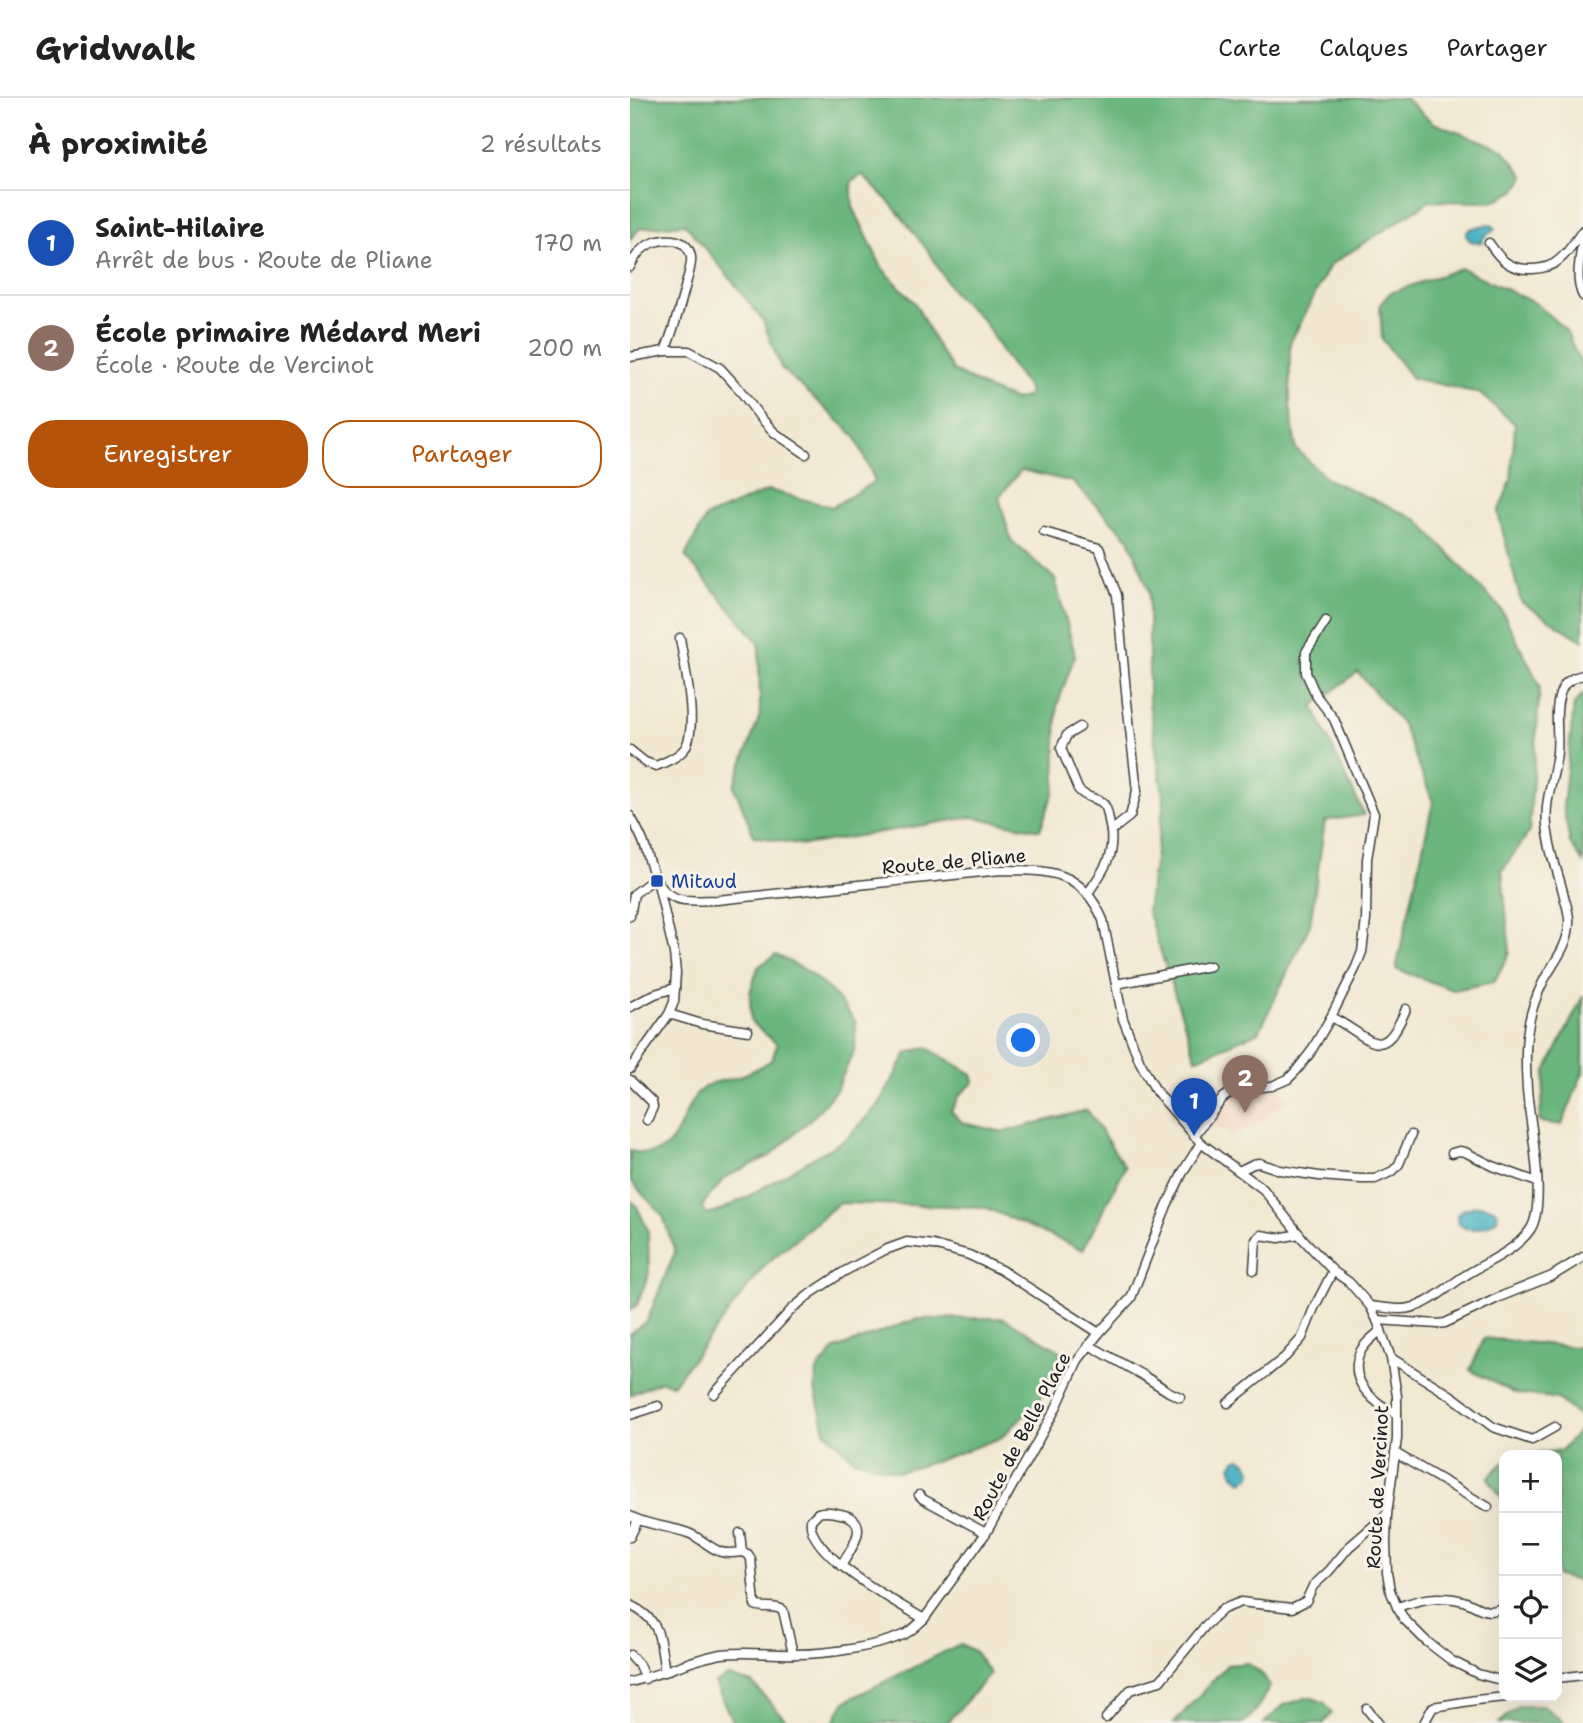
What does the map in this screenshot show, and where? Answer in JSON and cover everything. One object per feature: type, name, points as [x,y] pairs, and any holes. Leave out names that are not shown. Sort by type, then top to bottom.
[{"type":"street","points":[[1489,243],[1504,262],[1516,268],[1550,266],[1560,260],[1583,230]]},
{"type":"street","points":[[1583,236],[1579,282],[1583,296]]},
{"type":"street","points":[[630,267],[645,247],[660,241],[678,240],[687,246],[691,254],[684,291],[665,351]]},
{"type":"street","points":[[630,357],[665,351],[690,351],[720,368],[775,433],[806,454]]},
{"type":"street","points":[[1044,532],[1099,548],[1117,595],[1137,791],[1130,816],[1111,831]]},
{"type":"street","name":"Route de Belle Place","points":[[630,1682],[721,1654],[793,1654],[855,1648],[883,1642],[907,1633],[924,1619],[986,1533],[1051,1418],[1076,1363],[1131,1298],[1167,1205],[1197,1139],[1223,1098],[1234,1090],[1272,1086],[1288,1079],[1310,1053],[1331,1017],[1362,952],[1366,920],[1367,859],[1374,814],[1334,719],[1317,697],[1306,673],[1306,652],[1326,621]]},
{"type":"street","points":[[630,750],[645,762],[656,766],[681,753],[686,747],[692,722],[680,638]]},
{"type":"street","points":[[1370,1306],[1404,1309],[1419,1306],[1509,1250],[1532,1227],[1537,1209],[1538,1169],[1527,1089],[1527,1037],[1534,1002],[1562,951],[1569,923],[1546,823],[1558,752],[1558,708],[1561,692],[1566,682],[1583,675]]},
{"type":"street","points":[[1080,727],[1068,734],[1061,748],[1078,789],[1106,807],[1112,842],[1108,863],[1088,893]]},
{"type":"street","points":[[630,816],[638,829],[656,880],[674,953],[676,973],[674,1002],[669,1014],[630,1069]]},
{"type":"street","name":"Route de Pliane","points":[[656,880],[674,898],[684,900],[717,900],[1001,870],[1054,872],[1073,880],[1088,893],[1103,920],[1122,1019],[1140,1062],[1156,1091],[1197,1139]]},
{"type":"street","points":[[630,916],[632,893],[656,880]]},
{"type":"street","points":[[1116,984],[1210,966]]},
{"type":"street","points":[[630,1007],[655,994],[675,988]]},
{"type":"street","points":[[1331,1017],[1360,1036],[1382,1044],[1395,1032],[1406,1009]]},
{"type":"street","points":[[669,1014],[702,1024],[748,1031]]},
{"type":"street","points":[[630,1080],[652,1102],[653,1107],[647,1119]]},
{"type":"street","points":[[1240,1171],[1259,1163],[1280,1170],[1319,1176],[1375,1179],[1393,1171],[1399,1164],[1411,1135]]},
{"type":"street","name":"Route de Vercinot","points":[[1197,1139],[1263,1189],[1333,1271],[1349,1282],[1370,1306],[1391,1358],[1397,1396],[1395,1453],[1387,1514],[1387,1573],[1390,1590],[1404,1619],[1426,1641],[1452,1661],[1478,1674],[1499,1680]]},
{"type":"street","points":[[1452,1153],[1465,1152],[1493,1166],[1537,1182]]},
{"type":"street","points":[[1254,1270],[1258,1236],[1300,1234]]},
{"type":"street","points":[[714,1394],[792,1309],[810,1294],[885,1250],[908,1242],[933,1245],[969,1255],[1001,1270],[1099,1333]]},
{"type":"street","points":[[1377,1320],[1438,1325],[1445,1323],[1552,1276],[1583,1257]]},
{"type":"street","points":[[1228,1403],[1285,1357],[1302,1338],[1333,1271]]},
{"type":"street","points":[[1381,1330],[1365,1345],[1358,1357],[1359,1379],[1374,1400],[1397,1414]]},
{"type":"street","points":[[1089,1345],[1180,1397]]},
{"type":"street","points":[[1391,1358],[1453,1397],[1493,1427],[1532,1440],[1555,1427]]},
{"type":"street","points":[[630,1415],[658,1406]]},
{"type":"street","points":[[1395,1453],[1488,1507]]},
{"type":"street","points":[[919,1495],[986,1533]]},
{"type":"street","points":[[841,1566],[857,1537],[858,1524],[849,1516],[831,1512],[818,1513],[811,1520],[811,1530],[841,1566],[924,1619]]},
{"type":"street","points":[[1106,1718],[1129,1690],[1160,1681],[1205,1626],[1223,1609],[1241,1602],[1292,1608],[1306,1601],[1313,1586],[1349,1547],[1387,1514]]},
{"type":"street","points":[[630,1537],[634,1518],[689,1533],[716,1551],[742,1552],[748,1555],[751,1559],[755,1605],[783,1610],[793,1654]]},
{"type":"street","points":[[740,1534],[742,1552]]},
{"type":"street","points":[[1396,1607],[1439,1598],[1464,1601],[1482,1611],[1499,1609]]},
{"type":"street","points":[[630,1605],[645,1613],[656,1625],[665,1672]]},
{"type":"street","points":[[630,1655],[645,1678]]},
{"type":"street","points":[[1562,1677],[1583,1675]]},
{"type":"street","points":[[1424,1723],[1433,1707],[1499,1698]]},
{"type":"street","points":[[1367,1709],[1378,1723]]},
{"type":"shaded area","points":[[1281,1087],[1286,1101],[1253,1127],[1232,1136],[1213,1124],[1232,1095]]},
{"type":"green space","points":[[630,98],[1405,98],[1433,123],[1503,149],[1525,176],[1515,191],[1492,202],[1430,201],[1330,265],[1290,343],[1290,405],[1296,449],[1327,479],[1417,519],[1501,609],[1540,686],[1529,832],[1502,871],[1510,952],[1494,982],[1453,990],[1396,969],[1433,802],[1402,724],[1358,672],[1313,706],[1364,815],[1325,821],[1310,925],[1259,1032],[1196,1059],[1147,910],[1164,802],[1149,703],[1149,591],[1129,539],[1073,482],[1021,470],[999,497],[1011,540],[1055,579],[1075,655],[1057,706],[1055,788],[1040,830],[972,817],[804,845],[754,836],[734,786],[760,715],[759,643],[685,556],[706,517],[769,490],[832,507],[875,481],[855,436],[781,368],[763,321],[685,224],[640,228],[630,240]],"holes":[[[862,175],[892,205],[928,251],[954,294],[983,320],[1028,388],[1028,396],[1015,400],[954,371],[915,303],[882,268],[853,207],[851,182]]]},
{"type":"green space","points":[[1461,268],[1535,303],[1566,330],[1583,369],[1583,641],[1521,602],[1498,513],[1511,480],[1515,424],[1479,393],[1412,378],[1382,339],[1380,304],[1390,293]]},
{"type":"green space","points":[[1583,694],[1583,862],[1570,843],[1563,806],[1574,704]]},
{"type":"green space","points":[[776,955],[804,969],[832,992],[856,1022],[855,1049],[836,1090],[817,1113],[770,1156],[726,1177],[702,1207],[705,1213],[715,1213],[745,1198],[847,1138],[879,1104],[907,1053],[926,1047],[972,1074],[974,1082],[960,1095],[951,1111],[963,1123],[1004,1132],[1087,1110],[1125,1167],[1083,1250],[984,1207],[839,1203],[766,1264],[673,1384],[661,1381],[630,1395],[630,1334],[647,1321],[675,1252],[663,1216],[630,1180],[630,1151],[649,1153],[662,1150],[678,1131],[696,1095],[706,1086],[742,1075],[772,1060],[777,1044],[751,1022],[750,993],[758,967]]},
{"type":"green space","points":[[1583,996],[1583,1072],[1562,1125],[1539,1122],[1546,1071]]},
{"type":"green space","points":[[630,1200],[636,1205],[648,1230],[649,1274],[637,1305],[630,1310]]},
{"type":"green space","points":[[1004,1318],[1062,1352],[1037,1405],[1001,1438],[898,1472],[854,1459],[825,1431],[815,1389],[817,1371],[835,1349],[916,1319]]},
{"type":"green space","points":[[1484,1338],[1583,1348],[1583,1420],[1558,1399],[1514,1393],[1470,1370]]},
{"type":"green space","points":[[1583,1426],[1583,1582],[1562,1577],[1562,1450]]},
{"type":"green space","points":[[1499,1467],[1499,1494],[1488,1478]]},
{"type":"green space","points":[[960,1644],[974,1651],[990,1674],[947,1723],[833,1723],[844,1702]]},
{"type":"green space","points":[[1247,1663],[1263,1675],[1270,1686],[1257,1709],[1245,1723],[1174,1723],[1227,1665]]},
{"type":"green space","points":[[728,1676],[752,1683],[789,1723],[733,1723],[715,1683]]},
{"type":"green space","points":[[1309,1697],[1324,1702],[1332,1713],[1324,1723],[1264,1723],[1284,1705]]},
{"type":"green space","points":[[1519,1706],[1543,1706],[1565,1723],[1499,1723]]},
{"type":"water","points":[[1488,224],[1495,229],[1483,238],[1482,243],[1470,241],[1466,236],[1470,229]]},
{"type":"water","points":[[1475,1206],[1494,1209],[1498,1213],[1497,1219],[1480,1228],[1467,1229],[1458,1222],[1457,1215],[1462,1210]]},
{"type":"water","points":[[1240,1458],[1252,1471],[1250,1476],[1242,1481],[1234,1475],[1231,1466]]},
{"type":"place","name":"Mitaud","points":[[657,881]]},
{"type":"place","name":"École primaire Médard Meri","points":[[1245,1113]]},
{"type":"place","name":"Saint-Hilaire","points":[[1194,1136]]}]
